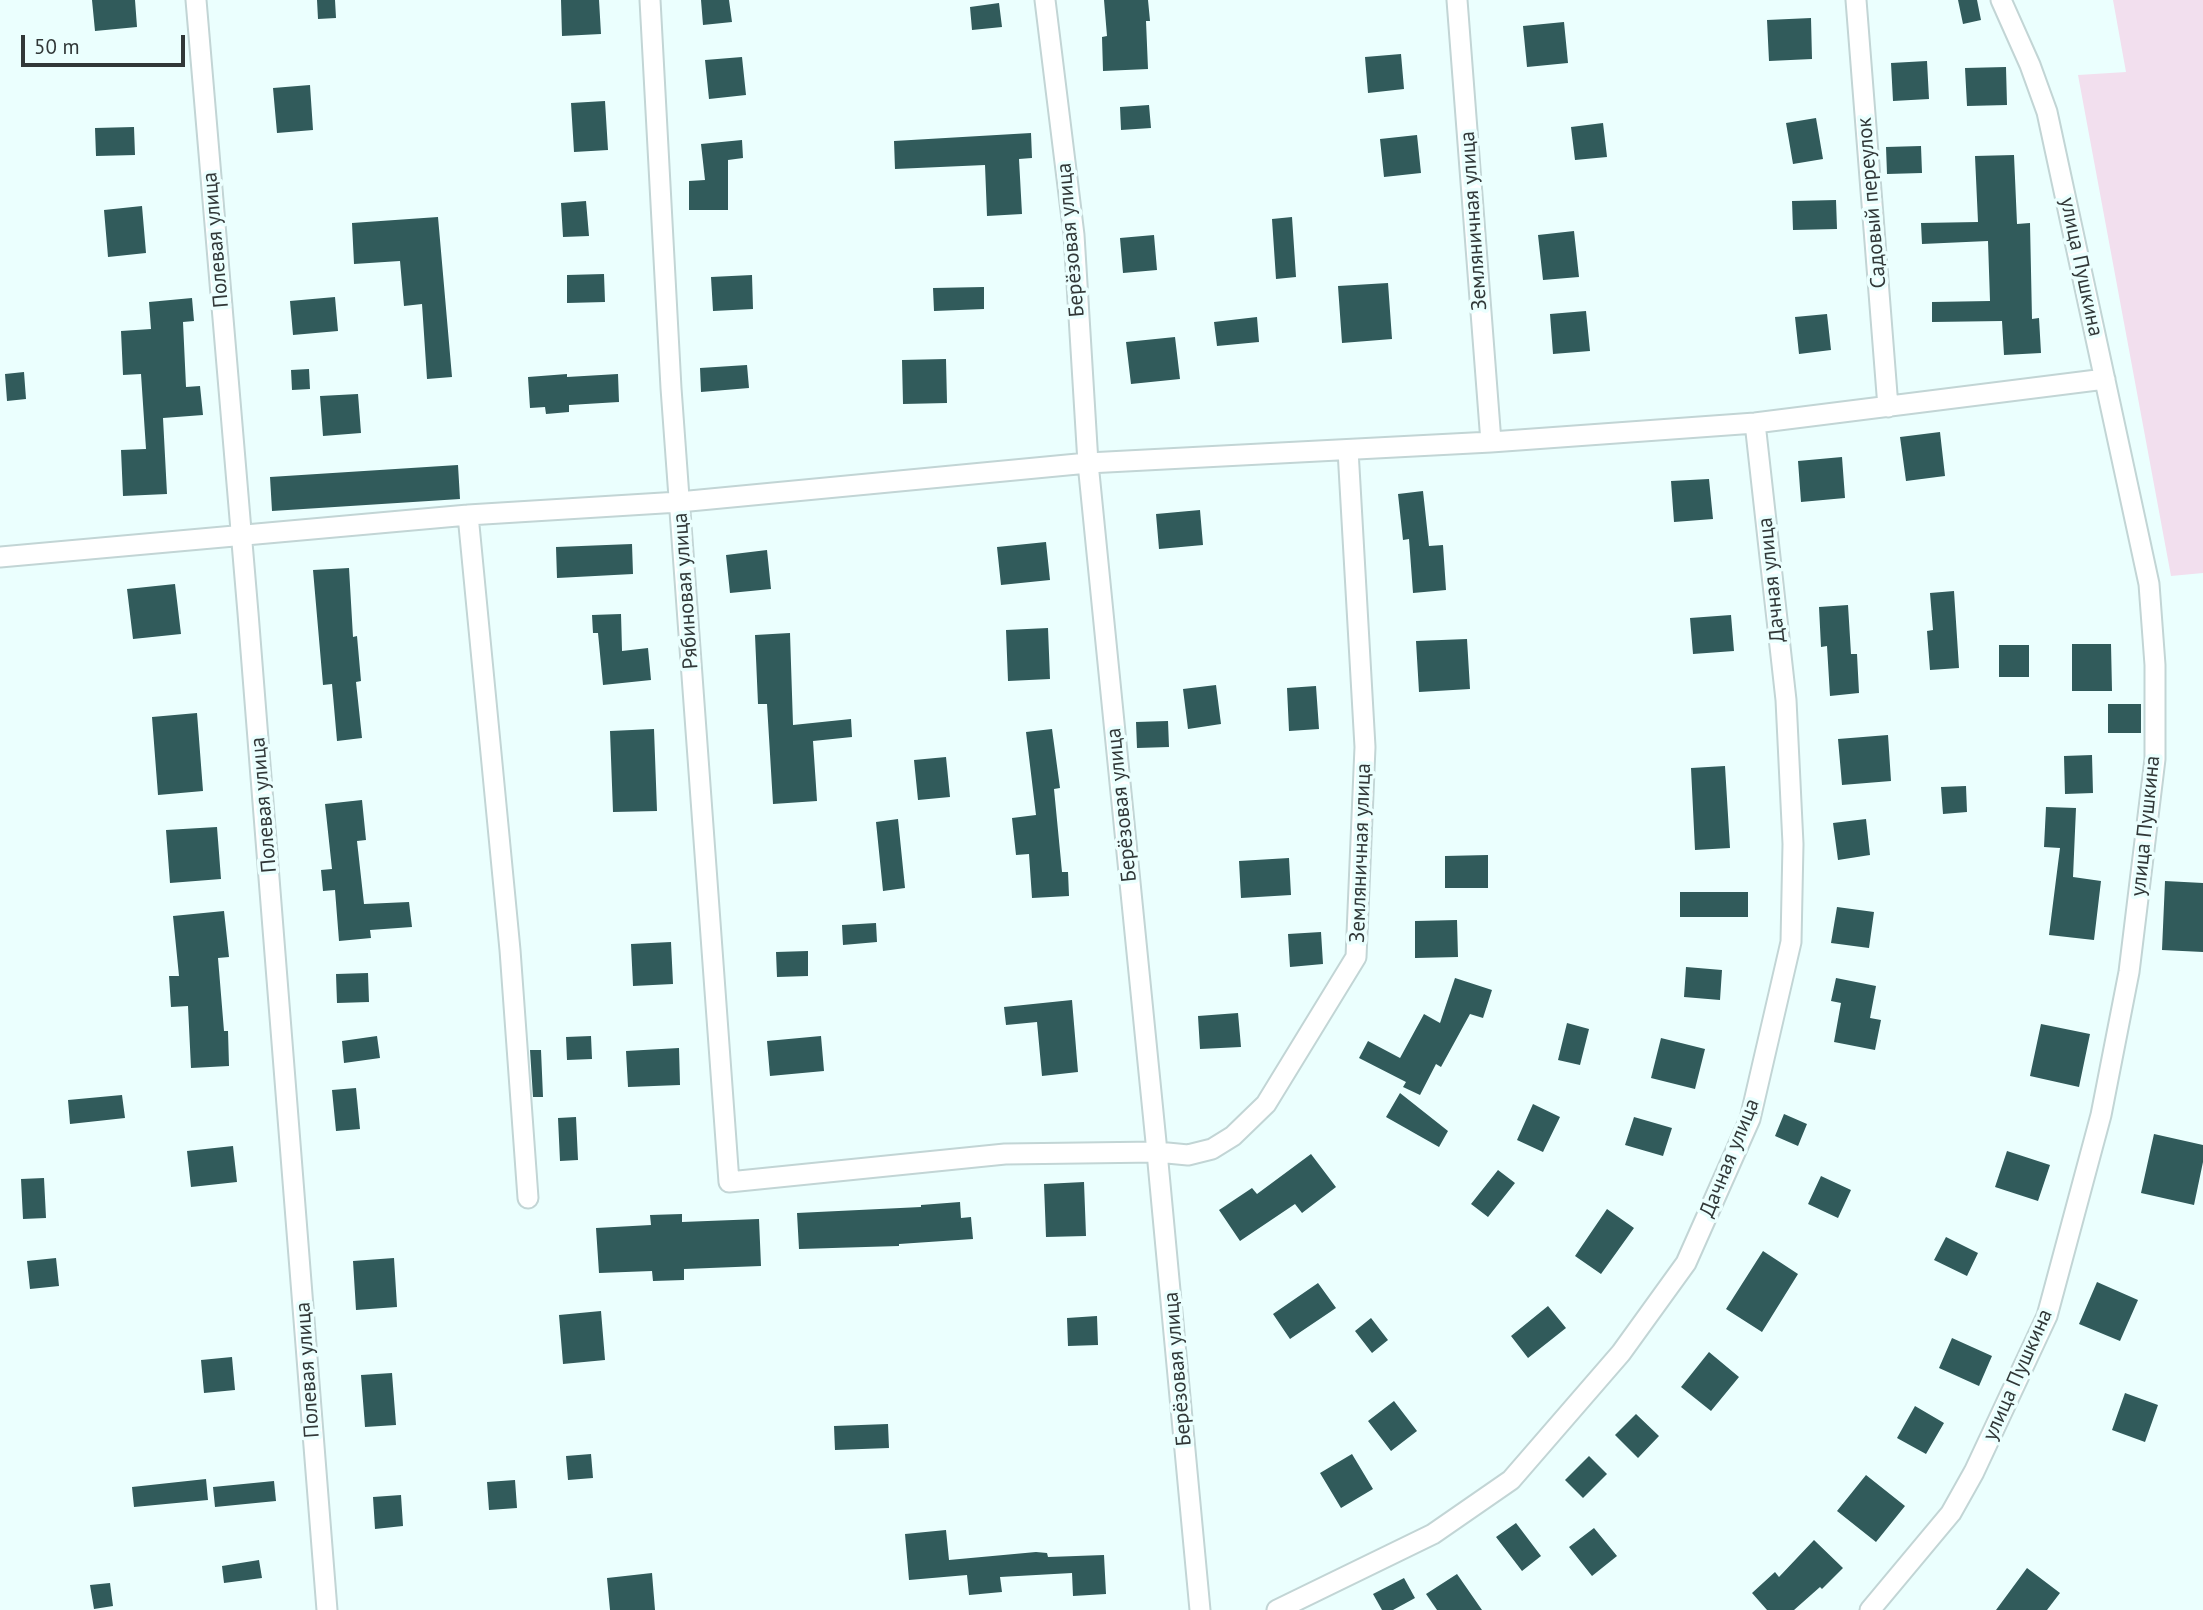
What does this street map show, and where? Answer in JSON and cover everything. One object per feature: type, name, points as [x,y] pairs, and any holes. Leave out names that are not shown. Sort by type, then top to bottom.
[{"type":"street","name":"Полевая улица","points":[[196,0],[262,777],[327,1610]]},
{"type":"street","name":"Рябиновая улица","points":[[650,0],[679,502],[729,1182]]},
{"type":"street","name":"Берёзовая улица","points":[[1045,0],[1074,235],[1088,463],[1200,1610]]},
{"type":"street","name":"Земляничная улица","points":[[1457,0],[1491,442]]},
{"type":"street","name":"Садовый переулок","points":[[1856,0],[1888,407]]},
{"type":"street","name":"улица Пушкина","points":[[1870,1610],[1951,1513],[1974,1472],[2047,1316],[2101,1115],[2129,972],[2155,760],[2155,665],[2149,584],[2047,111],[2001,0]]},
{"type":"street","points":[[0,557],[468,515],[679,502],[1088,463],[1491,442],[1755,423],[2105,379]]},
{"type":"street","name":"Дачная улица","points":[[1277,1610],[1433,1534],[1511,1480],[1621,1353],[1686,1263],[1749,1119],[1791,942],[1793,844],[1786,699],[1755,423]]},
{"type":"street","name":"Земляничная улица","points":[[729,1182],[1005,1154],[1157,1152],[1188,1155],[1212,1150],[1252,1119],[1266,1104],[1356,957],[1365,747],[1348,450]]},
{"type":"street","points":[[468,515],[510,950],[528,1198]]},
{"type":"shaded area","points":[[2113,0],[2203,0],[2203,573],[2171,576],[2078,75],[2126,72]]},
{"type":"building","points":[[92,0],[135,0],[137,27],[95,31]]},
{"type":"building","points":[[317,0],[335,0],[336,18],[318,19]]},
{"type":"building","points":[[561,0],[599,0],[601,34],[562,36]]},
{"type":"building","points":[[701,0],[729,0],[732,22],[703,25]]},
{"type":"building","points":[[1104,0],[1148,0],[1148,69],[1103,71],[1102,37],[1107,36]]},
{"type":"building","points":[[1958,0],[1977,0],[1981,20],[1963,24]]},
{"type":"building","points":[[999,3],[1002,27],[972,30],[970,7]]},
{"type":"building","points":[[1811,18],[1812,59],[1769,61],[1767,20]]},
{"type":"building","points":[[1564,22],[1568,63],[1527,67],[1523,26]]},
{"type":"building","points":[[1401,54],[1404,89],[1368,93],[1365,57]]},
{"type":"building","points":[[742,57],[746,95],[709,99],[705,60]]},
{"type":"building","points":[[1927,61],[1929,99],[1893,101],[1891,63]]},
{"type":"building","points":[[2006,67],[2007,105],[1967,106],[1965,68]]},
{"type":"building","points":[[310,85],[313,130],[277,133],[273,88]]},
{"type":"building","points":[[605,101],[608,150],[574,152],[571,103]]},
{"type":"building","points":[[1149,105],[1151,128],[1121,130],[1120,107]]},
{"type":"building","points":[[1816,118],[1823,159],[1793,164],[1786,123]]},
{"type":"building","points":[[1603,123],[1607,157],[1575,160],[1571,127]]},
{"type":"building","points":[[134,127],[135,155],[96,156],[95,128]]},
{"type":"building","points":[[1031,133],[1032,158],[1019,159],[1022,214],[987,216],[985,165],[895,169],[894,141]]},
{"type":"building","points":[[1417,135],[1421,173],[1384,177],[1380,139]]},
{"type":"building","points":[[742,140],[743,158],[728,160],[728,210],[689,210],[689,181],[705,180],[701,144]]},
{"type":"building","points":[[1921,146],[1922,173],[1887,174],[1886,147]]},
{"type":"building","points":[[2014,155],[2017,224],[2030,223],[2032,319],[2039,318],[2041,353],[2004,355],[2002,321],[1932,322],[1932,302],[1990,301],[1988,241],[1922,244],[1921,223],[1978,222],[1975,156]]},
{"type":"building","points":[[1836,200],[1837,229],[1793,230],[1792,201]]},
{"type":"building","points":[[586,201],[589,236],[563,237],[561,203]]},
{"type":"building","points":[[142,206],[146,253],[108,257],[104,210]]},
{"type":"building","points":[[438,217],[452,377],[427,379],[422,304],[404,306],[400,261],[354,264],[352,223]]},
{"type":"building","points":[[1292,217],[1296,277],[1276,279],[1272,219]]},
{"type":"building","points":[[1574,231],[1579,277],[1543,280],[1538,235]]},
{"type":"building","points":[[1154,235],[1157,270],[1123,273],[1120,238]]},
{"type":"building","points":[[604,274],[605,302],[567,303],[567,275]]},
{"type":"building","points":[[752,275],[753,309],[713,311],[711,277]]},
{"type":"building","points":[[1388,283],[1392,339],[1342,343],[1338,286]]},
{"type":"building","points":[[984,287],[984,309],[934,311],[933,288]]},
{"type":"building","points":[[335,297],[338,331],[293,335],[290,301]]},
{"type":"building","points":[[192,298],[194,321],[183,322],[186,387],[200,386],[203,415],[163,418],[167,494],[123,496],[121,450],[146,449],[141,374],[123,375],[121,331],[151,329],[149,302]]},
{"type":"building","points":[[1586,311],[1590,351],[1553,354],[1550,314]]},
{"type":"building","points":[[1827,314],[1831,350],[1799,354],[1795,317]]},
{"type":"building","points":[[1257,317],[1259,342],[1217,346],[1214,322]]},
{"type":"building","points":[[1175,337],[1180,379],[1131,384],[1126,342]]},
{"type":"building","points":[[946,359],[947,403],[903,404],[902,360]]},
{"type":"building","points":[[747,365],[749,388],[701,392],[700,368]]},
{"type":"building","points":[[309,369],[310,389],[292,390],[291,370]]},
{"type":"building","points":[[24,372],[26,399],[7,401],[5,374]]},
{"type":"building","points":[[567,374],[567,377],[618,374],[619,402],[569,405],[569,412],[546,414],[545,407],[530,408],[528,377]]},
{"type":"building","points":[[358,394],[361,433],[323,436],[320,396]]},
{"type":"building","points":[[1940,432],[1945,476],[1906,481],[1900,437]]},
{"type":"building","points":[[1842,457],[1845,498],[1801,502],[1798,461]]},
{"type":"building","points":[[458,465],[460,499],[272,511],[270,477]]},
{"type":"building","points":[[1709,479],[1713,519],[1674,522],[1671,481]]},
{"type":"building","points":[[1423,491],[1429,546],[1443,545],[1446,590],[1413,593],[1409,539],[1403,540],[1398,494]]},
{"type":"building","points":[[1200,510],[1203,545],[1159,549],[1156,514]]},
{"type":"building","points":[[1046,542],[1050,580],[1001,585],[997,547]]},
{"type":"building","points":[[632,544],[633,574],[557,578],[556,547]]},
{"type":"building","points":[[767,550],[771,589],[730,593],[726,555]]},
{"type":"building","points":[[349,568],[353,637],[357,636],[361,681],[356,682],[362,738],[337,741],[332,684],[323,685],[313,570]]},
{"type":"building","points":[[175,584],[181,634],[133,639],[127,589]]},
{"type":"building","points":[[1954,591],[1959,668],[1930,670],[1927,631],[1933,630],[1930,593]]},
{"type":"building","points":[[1848,605],[1851,654],[1857,654],[1859,693],[1830,696],[1827,646],[1821,647],[1819,607]]},
{"type":"building","points":[[621,614],[622,651],[648,648],[651,680],[603,685],[598,633],[593,633],[592,615]]},
{"type":"building","points":[[1731,615],[1734,651],[1693,654],[1690,618]]},
{"type":"building","points":[[1048,628],[1050,679],[1008,681],[1006,630]]},
{"type":"building","points":[[790,633],[793,725],[851,719],[852,737],[813,741],[817,801],[773,804],[767,704],[758,704],[755,635]]},
{"type":"building","points":[[1467,639],[1470,689],[1419,692],[1416,641]]},
{"type":"building","points":[[2072,644],[2111,644],[2112,691],[2072,691]]},
{"type":"building","points":[[1999,645],[2029,645],[2029,677],[1999,677]]},
{"type":"building","points":[[1216,685],[1221,724],[1188,729],[1183,689]]},
{"type":"building","points":[[1316,686],[1319,729],[1289,731],[1287,688]]},
{"type":"building","points":[[2108,704],[2141,704],[2141,733],[2108,733]]},
{"type":"building","points":[[197,713],[203,791],[158,795],[152,717]]},
{"type":"building","points":[[1168,721],[1169,747],[1137,748],[1136,722]]},
{"type":"building","points":[[654,729],[657,811],[613,812],[610,731]]},
{"type":"building","points":[[1052,729],[1060,788],[1054,789],[1062,872],[1068,872],[1069,896],[1032,898],[1029,854],[1016,855],[1012,818],[1036,815],[1026,732]]},
{"type":"building","points":[[1888,735],[1891,781],[1842,785],[1838,739]]},
{"type":"building","points":[[2092,755],[2093,793],[2065,794],[2064,756]]},
{"type":"building","points":[[946,757],[950,797],[918,800],[914,760]]},
{"type":"building","points":[[1725,766],[1730,848],[1695,850],[1691,768]]},
{"type":"building","points":[[1966,786],[1967,812],[1943,814],[1941,787]]},
{"type":"building","points":[[362,800],[366,840],[357,841],[364,904],[409,902],[412,927],[370,930],[371,938],[339,941],[335,890],[323,891],[321,870],[332,869],[325,804]]},
{"type":"building","points":[[2046,807],[2076,808],[2073,877],[2101,881],[2094,940],[2049,935],[2060,848],[2044,847]]},
{"type":"building","points":[[898,819],[905,888],[883,891],[876,822]]},
{"type":"building","points":[[1866,819],[1870,855],[1838,860],[1833,823]]},
{"type":"building","points":[[217,827],[221,879],[170,883],[166,830]]},
{"type":"building","points":[[1488,855],[1488,888],[1445,888],[1445,856]]},
{"type":"building","points":[[1289,858],[1291,895],[1241,898],[1239,861]]},
{"type":"building","points":[[2165,881],[2203,883],[2203,952],[2162,950]]},
{"type":"building","points":[[1680,892],[1748,892],[1748,917],[1680,917]]},
{"type":"building","points":[[1837,907],[1874,912],[1869,948],[1831,943]]},
{"type":"building","points":[[224,911],[229,957],[218,958],[224,1031],[228,1031],[229,1066],[191,1068],[188,1006],[171,1007],[169,976],[179,976],[173,916]]},
{"type":"building","points":[[1457,920],[1458,957],[1415,958],[1415,921]]},
{"type":"building","points":[[876,923],[877,942],[843,945],[842,925]]},
{"type":"building","points":[[1321,932],[1323,964],[1290,967],[1288,934]]},
{"type":"building","points":[[671,942],[673,984],[633,986],[631,944]]},
{"type":"building","points":[[808,951],[808,976],[777,977],[776,952]]},
{"type":"building","points":[[1686,967],[1722,970],[1720,1000],[1684,997]]},
{"type":"building","points":[[368,973],[369,1002],[337,1003],[336,974]]},
{"type":"building","points":[[1455,978],[1492,990],[1483,1018],[1470,1014],[1441,1067],[1436,1064],[1420,1095],[1403,1087],[1406,1082],[1359,1058],[1368,1041],[1400,1058],[1424,1014],[1440,1023]]},
{"type":"building","points":[[1836,978],[1876,986],[1870,1018],[1881,1020],[1875,1050],[1834,1042],[1841,1003],[1831,1001]]},
{"type":"building","points":[[1072,1000],[1078,1072],[1042,1076],[1037,1022],[1006,1025],[1004,1007]]},
{"type":"building","points":[[1238,1013],[1241,1047],[1200,1049],[1198,1016]]},
{"type":"building","points":[[1567,1023],[1589,1029],[1580,1065],[1558,1060]]},
{"type":"building","points":[[2041,1024],[2090,1034],[2079,1087],[2030,1076]]},
{"type":"building","points":[[377,1036],[380,1058],[344,1063],[342,1041]]},
{"type":"building","points":[[591,1036],[592,1059],[567,1060],[566,1037]]},
{"type":"building","points":[[821,1036],[824,1071],[770,1076],[767,1041]]},
{"type":"building","points":[[1661,1038],[1705,1049],[1695,1089],[1651,1078]]},
{"type":"building","points":[[679,1048],[680,1085],[628,1087],[626,1051]]},
{"type":"building","points":[[530,1050],[541,1050],[543,1097],[533,1097]]},
{"type":"building","points":[[356,1088],[360,1129],[336,1131],[332,1090]]},
{"type":"building","points":[[1400,1093],[1448,1131],[1439,1147],[1386,1117]]},
{"type":"building","points":[[122,1095],[125,1118],[70,1124],[68,1100]]},
{"type":"building","points":[[1533,1104],[1560,1117],[1543,1152],[1517,1140]]},
{"type":"building","points":[[1784,1114],[1807,1124],[1798,1146],[1775,1136]]},
{"type":"building","points":[[576,1117],[578,1160],[560,1161],[558,1118]]},
{"type":"building","points":[[1634,1117],[1672,1128],[1663,1156],[1625,1145]]},
{"type":"building","points":[[2154,1134],[2203,1145],[2203,1162],[2194,1205],[2141,1193]]},
{"type":"building","points":[[233,1146],[237,1182],[191,1187],[187,1151]]},
{"type":"building","points":[[2007,1151],[2050,1165],[2038,1201],[1995,1187]]},
{"type":"building","points":[[1311,1154],[1336,1187],[1302,1213],[1295,1204],[1240,1241],[1219,1210],[1252,1188],[1257,1194]]},
{"type":"building","points":[[1498,1170],[1515,1183],[1488,1217],[1471,1204]]},
{"type":"building","points":[[1821,1176],[1851,1190],[1838,1218],[1808,1204]]},
{"type":"building","points":[[44,1178],[46,1218],[23,1219],[21,1179]]},
{"type":"building","points":[[1084,1182],[1086,1236],[1046,1237],[1044,1184]]},
{"type":"building","points":[[960,1202],[961,1218],[971,1217],[973,1239],[899,1246],[799,1249],[797,1213],[921,1207]]},
{"type":"building","points":[[1607,1209],[1634,1228],[1601,1274],[1575,1256]]},
{"type":"building","points":[[682,1214],[682,1222],[759,1219],[761,1266],[684,1269],[684,1280],[653,1281],[652,1271],[599,1273],[596,1228],[651,1225],[650,1215]]},
{"type":"building","points":[[1946,1237],[1978,1253],[1967,1276],[1934,1260]]},
{"type":"building","points":[[1763,1251],[1798,1274],[1762,1332],[1726,1309]]},
{"type":"building","points":[[56,1258],[59,1286],[30,1289],[27,1261]]},
{"type":"building","points":[[394,1258],[397,1307],[356,1310],[353,1261]]},
{"type":"building","points":[[2097,1282],[2138,1300],[2120,1341],[2079,1324]]},
{"type":"building","points":[[1318,1283],[1336,1308],[1290,1339],[1273,1314]]},
{"type":"building","points":[[1548,1306],[1566,1328],[1528,1358],[1511,1336]]},
{"type":"building","points":[[601,1311],[605,1360],[563,1364],[559,1315]]},
{"type":"building","points":[[1097,1316],[1098,1345],[1068,1346],[1067,1318]]},
{"type":"building","points":[[1371,1318],[1388,1340],[1372,1353],[1355,1331]]},
{"type":"building","points":[[1952,1338],[1992,1356],[1979,1386],[1939,1368]]},
{"type":"building","points":[[1709,1352],[1739,1377],[1711,1411],[1681,1387]]},
{"type":"building","points":[[232,1357],[235,1390],[204,1393],[201,1360]]},
{"type":"building","points":[[392,1373],[396,1425],[365,1427],[361,1375]]},
{"type":"building","points":[[2125,1393],[2158,1405],[2145,1442],[2112,1430]]},
{"type":"building","points":[[1394,1401],[1417,1431],[1391,1451],[1368,1421]]},
{"type":"building","points":[[1915,1406],[1944,1423],[1926,1454],[1897,1438]]},
{"type":"building","points":[[1636,1414],[1659,1436],[1638,1458],[1615,1435]]},
{"type":"building","points":[[888,1424],[889,1448],[835,1450],[834,1426]]},
{"type":"building","points":[[591,1454],[593,1478],[568,1480],[566,1456]]},
{"type":"building","points":[[1352,1454],[1373,1489],[1341,1508],[1320,1473]]},
{"type":"building","points":[[1589,1456],[1607,1474],[1583,1498],[1565,1480]]},
{"type":"building","points":[[1866,1475],[1905,1506],[1876,1542],[1837,1511]]},
{"type":"building","points":[[206,1479],[208,1500],[134,1507],[132,1487]]},
{"type":"building","points":[[515,1480],[517,1508],[489,1510],[487,1482]]},
{"type":"building","points":[[274,1481],[276,1501],[215,1507],[213,1487]]},
{"type":"building","points":[[401,1495],[403,1526],[375,1529],[373,1497]]},
{"type":"building","points":[[1516,1523],[1541,1556],[1522,1571],[1496,1537]]},
{"type":"building","points":[[1594,1528],[1617,1556],[1592,1576],[1569,1547]]},
{"type":"building","points":[[946,1530],[949,1560],[1036,1552],[1047,1553],[1048,1557],[1104,1555],[1106,1594],[1073,1596],[1072,1573],[1000,1577],[1002,1592],[969,1595],[967,1575],[909,1580],[905,1534]]},
{"type":"building","points":[[1814,1540],[1843,1568],[1822,1589],[1820,1587],[1794,1610],[1767,1610],[1752,1593],[1775,1572],[1779,1577]]},
{"type":"building","points":[[259,1560],[262,1578],[224,1583],[222,1566]]},
{"type":"building","points":[[2027,1568],[2060,1593],[2047,1610],[1996,1610]]},
{"type":"building","points":[[652,1573],[655,1610],[610,1610],[607,1578]]},
{"type":"building","points":[[1457,1574],[1482,1610],[1437,1610],[1426,1594]]},
{"type":"building","points":[[1404,1578],[1415,1598],[1393,1610],[1382,1610],[1373,1594]]},
{"type":"building","points":[[110,1583],[113,1606],[94,1609],[90,1585]]}]
